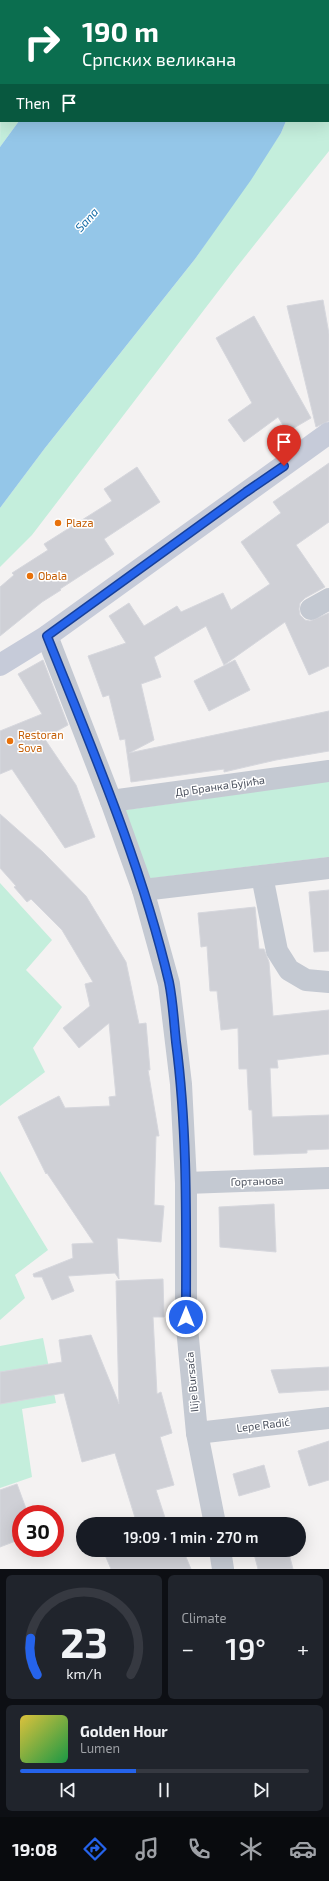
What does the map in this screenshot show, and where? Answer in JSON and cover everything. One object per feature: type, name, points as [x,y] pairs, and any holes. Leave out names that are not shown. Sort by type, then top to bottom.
[{"type":"main road","points":[[0,665],[47,636],[329,433]]},
{"type":"street","name":"Ilije Bursaća","points":[[47,636],[111,801],[143,890],[169,984],[182,1084],[186,1183],[186,1317],[197,1433],[213,1517]]},
{"type":"street","name":"Др Бранка Бујића","points":[[111,801],[329,771]]},
{"type":"street","points":[[143,890],[329,868]]},
{"type":"street","points":[[262,876],[277,951],[289,970],[306,980],[329,982]]},
{"type":"street","name":"Гортанова","points":[[186,1183],[329,1178]]},
{"type":"street","name":"Lepe Radić","points":[[197,1433],[329,1418]]},
{"type":"street","points":[[221,1557],[223,1569]]},
{"type":"green space","points":[[0,122],[18,122],[0,147]]},
{"type":"green space","points":[[286,122],[329,122],[329,151],[236,268],[32,535],[0,567],[0,508],[45,448],[195,259],[281,133]]},
{"type":"green space","points":[[329,781],[329,857],[145,879],[125,810]]},
{"type":"green space","points":[[0,883],[52,940],[26,970],[62,1007],[33,1048],[45,1072],[0,1106]]},
{"type":"green space","points":[[0,1171],[48,1250],[15,1275],[25,1298],[0,1320]]},
{"type":"green space","points":[[43,1338],[56,1403],[22,1409],[32,1477],[0,1488],[0,1346]]},
{"type":"water","name":"Sana","points":[[18,122],[286,122],[281,133],[251,180],[195,259],[45,448],[0,508],[0,147]]},
{"type":"building","points":[[323,300],[329,334],[329,421],[316,427],[287,306]]},
{"type":"building","points":[[254,316],[311,418],[287,432],[278,417],[244,442],[228,420],[252,403],[216,338]]},
{"type":"building","points":[[329,463],[329,522],[296,545],[325,587],[305,598],[300,603],[299,609],[300,615],[305,620],[310,621],[329,613],[329,666],[309,675],[285,622],[224,665],[206,626],[154,657],[161,677],[141,684],[154,740],[129,753],[329,711],[329,751],[276,760],[224,772],[224,769],[131,782],[125,739],[120,740],[109,695],[103,697],[88,656],[126,643],[109,616],[129,603],[144,626],[177,606],[181,612],[223,593],[231,610],[270,584],[241,542],[281,513],[273,502]]},
{"type":"building","points":[[137,467],[160,502],[104,539],[114,554],[60,589],[61,590],[42,602],[0,636],[0,587],[14,575],[12,573],[48,550],[44,544],[112,501],[104,489]]},
{"type":"building","points":[[43,660],[68,725],[44,738],[76,785],[95,837],[65,848],[12,769],[0,774],[0,731],[42,714],[18,674]]},
{"type":"building","points":[[235,660],[250,690],[209,711],[194,681]]},
{"type":"building","points":[[0,814],[43,852],[86,896],[126,962],[139,1024],[146,1023],[150,1070],[148,1070],[159,1136],[156,1136],[154,1205],[164,1206],[161,1242],[117,1238],[119,1279],[115,1273],[68,1276],[74,1291],[52,1300],[42,1277],[34,1277],[33,1274],[73,1258],[72,1244],[94,1243],[47,1173],[46,1174],[18,1117],[59,1096],[65,1108],[110,1106],[109,1097],[116,1096],[109,1023],[79,1048],[63,1028],[90,1006],[85,984],[93,982],[62,930],[31,899],[27,902],[14,887],[16,886],[0,868]]},
{"type":"building","points":[[329,890],[329,951],[314,952],[309,892]]},
{"type":"building","points":[[255,907],[259,949],[264,949],[269,962],[273,1016],[329,1010],[329,1054],[277,1060],[278,1068],[270,1068],[272,1117],[329,1115],[329,1149],[307,1150],[307,1153],[254,1155],[252,1110],[249,1110],[247,1069],[239,1069],[238,1028],[221,1030],[217,991],[210,991],[207,946],[201,947],[198,913]]},
{"type":"building","points":[[274,1204],[276,1252],[220,1247],[219,1207]]},
{"type":"building","points":[[163,1279],[164,1317],[153,1317],[157,1394],[161,1392],[172,1433],[160,1437],[174,1485],[156,1490],[165,1517],[135,1517],[115,1453],[82,1462],[64,1393],[0,1404],[0,1372],[62,1362],[59,1340],[91,1335],[119,1404],[116,1281]]},
{"type":"building","points":[[329,1367],[329,1390],[279,1393],[271,1370]]},
{"type":"building","points":[[329,1441],[329,1480],[309,1486],[298,1451]]},
{"type":"building","points":[[264,1465],[270,1487],[239,1496],[233,1474]]},
{"type":"building","points":[[17,1484],[25,1505],[12,1505],[12,1542],[0,1547],[0,1490]]},
{"type":"building","points":[[106,1557],[186,1557],[191,1569],[111,1569]]},
{"type":"building","points":[[255,1557],[290,1557],[293,1569],[258,1569]]},
{"type":"place","name":"Plaza","points":[[58,523]]},
{"type":"place","name":"Obala","points":[[30,576]]},
{"type":"place","name":"Restoran Sova","points":[[10,741]]},
{"type":"route","points":[[186,1317],[186,1183],[182,1084],[169,984],[143,890],[111,801],[47,636],[284,466]]}]
